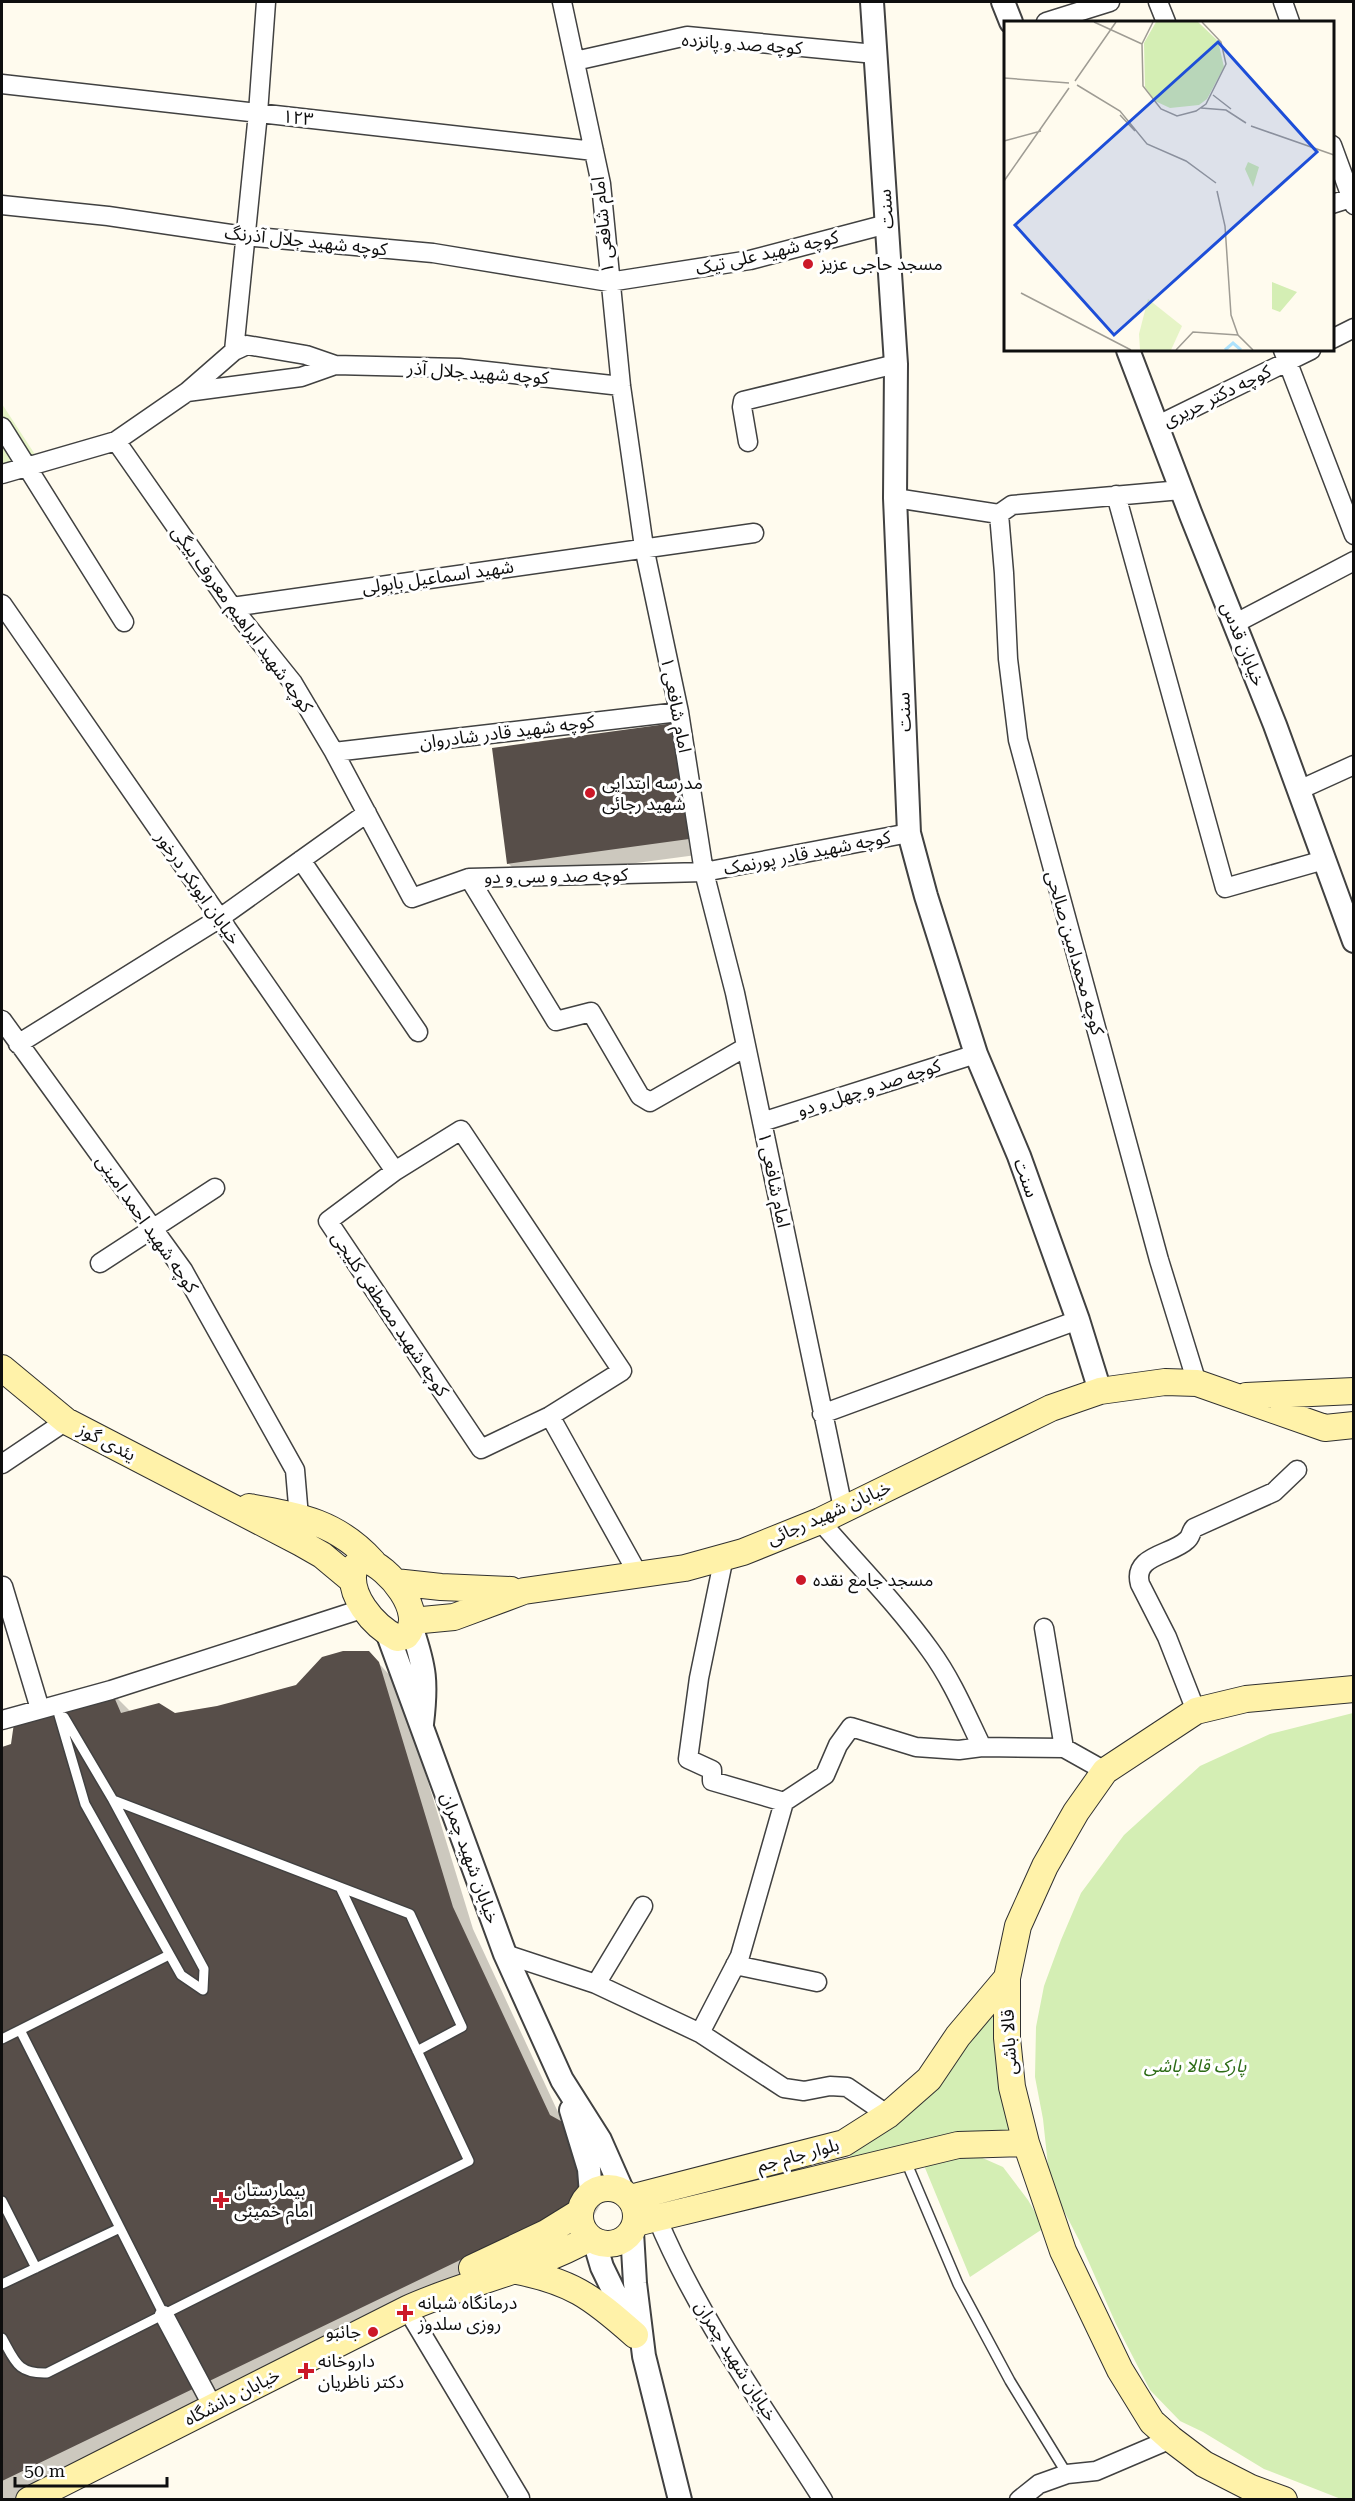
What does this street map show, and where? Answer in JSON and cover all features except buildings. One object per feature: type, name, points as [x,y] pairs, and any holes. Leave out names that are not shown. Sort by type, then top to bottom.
[{"type":"main road","name":"یئدی گوز","points":[[2,1368],[66,1421],[322,1556],[352,1581]]},
{"type":"main road","name":"خیابان شهید رجائی","points":[[404,1627],[454,1617],[524,1591],[685,1568],[743,1552],[820,1521],[1051,1408],[1100,1391],[1165,1382],[1197,1383],[1325,1428],[1353,1425]]},
{"type":"main road","points":[[1325,1428],[1322,1407],[1328,1391]]},
{"type":"main road","name":"خیابان شهید رجائی","points":[[1234,1396],[1353,1391]]},
{"type":"main road","points":[[222,1503],[314,1520],[334,1529],[359,1546],[395,1582],[403,1594],[404,1627],[379,1626],[365,1608],[352,1581],[355,1566],[359,1562],[364,1560],[373,1562]]},
{"type":"main road","points":[[395,1582],[524,1591]]},
{"type":"main road","name":"قالا باشی","points":[[1284,2499],[1251,2488],[1204,2463],[1171,2439],[1152,2422],[1120,2370],[1063,2251],[1026,2143],[1012,2087],[1007,2038],[1007,1978],[1018,1926],[1045,1866],[1076,1812],[1105,1771],[1196,1711],[1246,1699],[1353,1689]]},
{"type":"main road","name":"بلوار جام جم","points":[[627,2195],[844,2143],[888,2115],[929,2079],[958,2036],[1007,1978]]},
{"type":"main road","name":"بلوار جام جم","points":[[642,2224],[904,2156],[958,2145],[1026,2143]]},
{"type":"main road","points":[[608,2188],[627,2195],[635,2206],[642,2224],[617,2243],[608,2245],[592,2239],[580,2222],[586,2203],[608,2188]]},
{"type":"main road","name":"خیابان دانشگاه","points":[[436,2296],[465,2272],[546,2234],[586,2203]]},
{"type":"main road","name":"خیابان دانشگاه","points":[[29,2499],[66,2490],[213,2407],[407,2309],[436,2296],[555,2255],[592,2239]]},
{"type":"main road","points":[[512,2270],[541,2275],[575,2288],[596,2301],[640,2346]]},
{"type":"street","points":[[234,351],[258,113],[266,2]]},
{"type":"street","name":"امام شافعی ۱","points":[[562,2],[601,184],[621,386],[644,547],[679,712],[704,872],[735,993],[843,1508]]},
{"type":"street","name":"سنت","points":[[872,2],[896,364],[895,498],[909,833],[926,896],[976,1054],[1018,1156],[1078,1320],[1100,1391]]},
{"type":"street","points":[[1003,2],[1011,21]]},
{"type":"street","points":[[1049,21],[1110,2]]},
{"type":"street","points":[[1158,2],[1166,21]]},
{"type":"street","points":[[1283,2],[1290,21]]},
{"type":"street","name":"کوچه صد و پانزده","points":[[575,61],[687,36],[875,54]]},
{"type":"street","name":"۱۲۳","points":[[2,84],[594,151]]},
{"type":"street","points":[[1334,151],[1352,201],[1334,204]]},
{"type":"street","name":"کوچه شهید جلال آذرنگ","points":[[2,205],[108,216],[244,236],[433,253],[609,282]]},
{"type":"street","name":"کوچه شهید علی تیک","points":[[609,282],[750,260],[887,224]]},
{"type":"street","points":[[1334,338],[1353,328]]},
{"type":"street","points":[[2,474],[116,441],[187,392],[234,351],[247,345],[306,355],[335,365]]},
{"type":"street","name":"خیابان قدس","points":[[1128,351],[1299,789],[1353,940]]},
{"type":"street","name":"کوچه دکتر حریری","points":[[1156,426],[1285,355],[1306,351]]},
{"type":"street","points":[[1285,355],[1353,535]]},
{"type":"street","points":[[748,442],[741,406],[743,401],[896,364]]},
{"type":"street","points":[[187,392],[301,377],[335,365]]},
{"type":"street","name":"کوچه شهید جلال آذر","points":[[335,365],[459,368],[621,386]]},
{"type":"street","points":[[2,427],[124,622]]},
{"type":"street","name":"کوچه شهید ابراهیم معروف بیگی","points":[[116,441],[232,607],[293,683],[334,752],[412,898]]},
{"type":"street","points":[[895,498],[999,514],[1012,505],[1181,490]]},
{"type":"street","points":[[1116,495],[1225,888],[1324,860]]},
{"type":"street","name":"کوچه محمدامین صالحی","points":[[999,514],[1008,659],[1017,740],[1159,1260],[1197,1383]]},
{"type":"street","name":"شهید اسماعیل بابولی","points":[[232,607],[754,533]]},
{"type":"street","points":[[1234,624],[1353,561]]},
{"type":"street","name":"خیابان ابوبکر درخور","points":[[2,604],[395,1171]]},
{"type":"street","name":"کوچه شهید قادر شادروان","points":[[334,752],[679,712]]},
{"type":"street","points":[[1299,789],[1353,765]]},
{"type":"street","points":[[18,1044],[220,918],[367,813]]},
{"type":"street","name":"کوچه شهید قادر پورنمک","points":[[704,872],[909,833]]},
{"type":"street","points":[[302,860],[418,1032]]},
{"type":"street","name":"کوچه صد و سی و دو","points":[[412,898],[469,878],[704,872]]},
{"type":"street","points":[[469,878],[556,1021],[591,1012],[640,1096],[650,1102],[746,1047]]},
{"type":"street","name":"کوچه شهید احمد امینی","points":[[2,1020],[183,1270],[295,1470],[299,1517]]},
{"type":"street","name":"کوچه صد و چهل و دو","points":[[762,1122],[976,1054]]},
{"type":"street","name":"کوچه شهید مصطفی کلیجی","points":[[460,1130],[622,1371],[550,1416],[481,1449],[328,1221],[395,1171],[460,1130]]},
{"type":"street","points":[[100,1263],[215,1188]]},
{"type":"street","points":[[822,1414],[1078,1320]]},
{"type":"street","points":[[550,1416],[638,1574]]},
{"type":"street","points":[[2,1464],[66,1421]]},
{"type":"street","points":[[1325,1428],[1353,1439]]},
{"type":"street","points":[[1196,1711],[1167,1637],[1140,1584],[1140,1568],[1148,1561],[1187,1540],[1194,1528],[1274,1492],[1297,1470]]},
{"type":"street","points":[[820,1521],[902,1613],[931,1652],[958,1695],[982,1747]]},
{"type":"street","points":[[724,1557],[699,1678],[688,1759],[712,1770],[712,1780],[784,1802]]},
{"type":"street","points":[[3,1586],[48,1707]]},
{"type":"street","points":[[2,1720],[111,1690],[365,1608]]},
{"type":"street","name":"خیابان شهید چمران","points":[[404,1627],[411,1702],[422,1724],[505,1953],[562,2080],[589,2169],[586,2203]]},
{"type":"street","points":[[1044,1628],[1064,1748]]},
{"type":"street","points":[[700,2033],[735,1965],[784,1802],[825,1775],[838,1745],[851,1727],[916,1747],[959,1750],[982,1747],[1064,1748],[1105,1771]]},
{"type":"street","points":[[596,1984],[643,1906]]},
{"type":"street","points":[[505,1953],[596,1984],[700,2033],[784,2088],[804,2091],[830,2086],[847,2087],[888,2115]]},
{"type":"street","points":[[735,1965],[818,1982]]},
{"type":"street","name":"خیابان شهید چمران","points":[[562,2080],[600,2140],[627,2195]]},
{"type":"street","points":[[642,2224],[635,2283],[640,2346],[680,2499]]},
{"type":"street","name":"خیابان شهید چمران","points":[[642,2224],[675,2261],[709,2321],[824,2499]]},
{"type":"street","points":[[592,2239],[607,2277],[640,2346]]},
{"type":"street","points":[[407,2309],[520,2498],[518,2499]]},
{"type":"street","points":[[164,2315],[213,2407]]},
{"type":"street","points":[[1018,2499],[1039,2484],[1067,2474],[1096,2471],[1119,2459],[1171,2439]]},
{"type":"lane","points":[[48,1707],[113,1800],[204,1969],[203,1990],[181,1975],[85,1804],[48,1707]]},
{"type":"lane","points":[[113,1800],[410,1914],[462,2027],[417,2051]]},
{"type":"lane","points":[[2,2338],[18,2366],[33,2373],[47,2373],[469,2161],[341,1889]]},
{"type":"lane","points":[[2,2039],[169,1955]]},
{"type":"lane","points":[[20,2030],[164,2315]]},
{"type":"lane","points":[[904,2156],[958,2284],[1010,2381],[1067,2474]]},
{"type":"lane","points":[[2,2201],[36,2268]]},
{"type":"lane","points":[[2,2284],[120,2228]]},
{"type":"green space","points":[[2,404],[36,456],[2,465]]},
{"type":"green space","name":"پارک قالا باشی","points":[[1353,1713],[1353,2499],[1341,2499],[1264,2469],[1203,2432],[1180,2421],[1150,2390],[1050,2184],[1043,2119],[1035,2077],[1036,2027],[1044,1986],[1081,1893],[1124,1835],[1200,1766],[1270,1734]]},
{"type":"green space","points":[[1007,1978],[1026,2143],[856,2169],[844,2143],[888,2115]]},
{"type":"green space","points":[[969,2152],[1003,2167],[1028,2200],[1044,2228],[970,2277],[923,2163]]},
{"type":"place","name":"مسجد حاجی عزیز","points":[[808,264]]},
{"type":"place","name":"مدرسه ابتدایی شهید رجائی","points":[[590,793]]},
{"type":"place","name":"مسجد جامع نقده","points":[[801,1580]]},
{"type":"place","name":"بیمارستان امام خمینی","points":[[221,2200]]},
{"type":"place","name":"درمانگاه شبانه روزی سلدوز","points":[[405,2313]]},
{"type":"place","name":"جانبو","points":[[373,2332]]},
{"type":"place","name":"داروخانه دکتر ناظریان","points":[[306,2371]]}]
